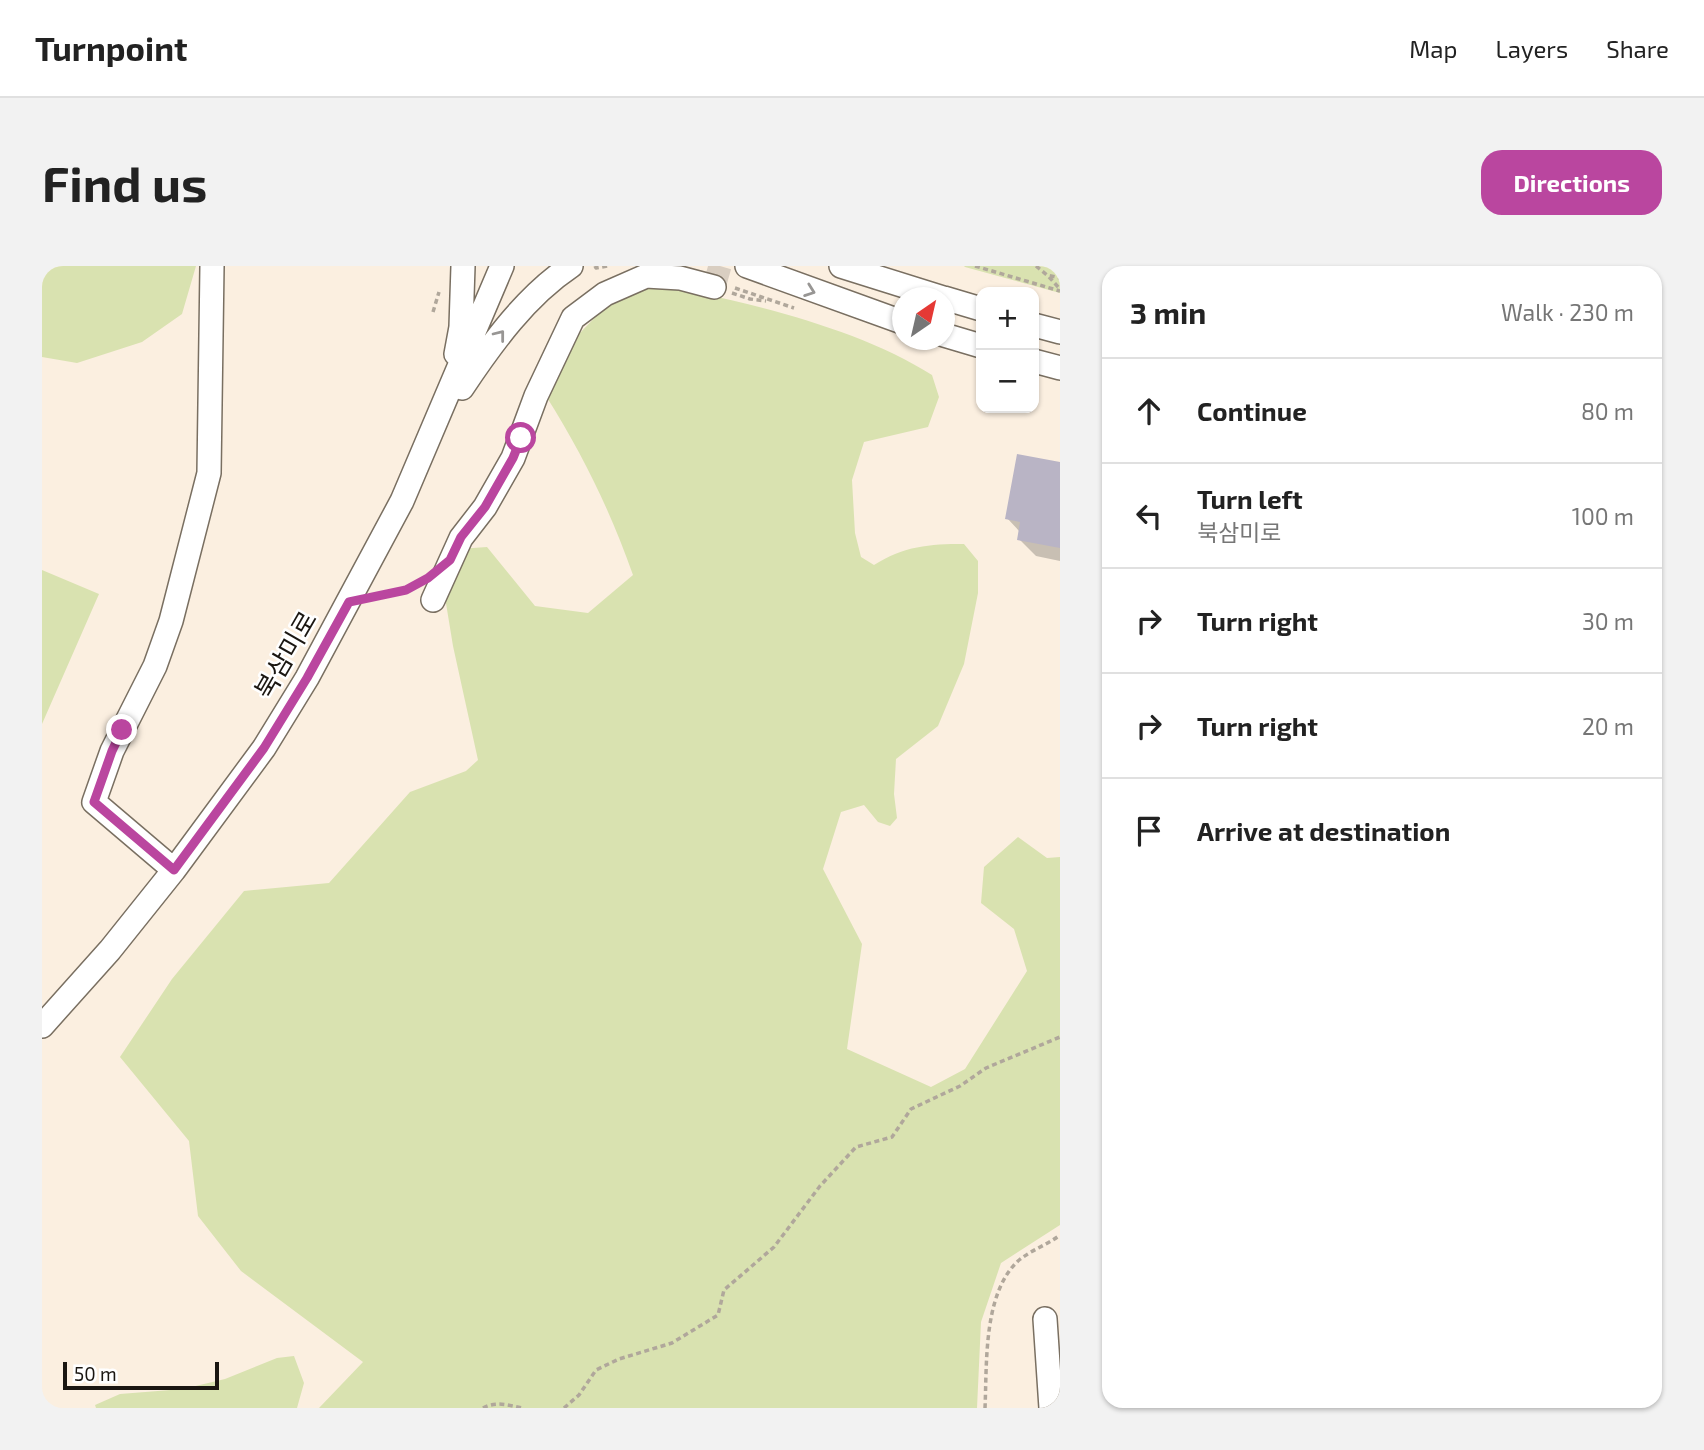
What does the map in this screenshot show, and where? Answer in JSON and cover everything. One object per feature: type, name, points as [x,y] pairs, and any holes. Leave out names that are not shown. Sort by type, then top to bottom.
[{"type":"street","points":[[174,870],[94,802],[112,751],[155,666],[171,621],[209,473],[212,266]]},
{"type":"street","points":[[433,431],[455,358],[461,327],[463,266]]},
{"type":"street","name":"북삼미로","points":[[45,1019],[110,950],[174,870],[264,748],[307,678],[402,501],[502,266]]},
{"type":"street","points":[[433,431],[508,325],[538,293],[571,266]]},
{"type":"street","points":[[747,266],[892,318]]},
{"type":"street","points":[[842,266],[909,287]]},
{"type":"street","points":[[433,600],[461,537],[485,507],[513,458],[536,396],[573,317],[606,294],[646,276],[680,278],[714,287]]},
{"type":"street","points":[[955,301],[976,308]]},
{"type":"street","points":[[1039,326],[1060,332]]},
{"type":"street","points":[[955,338],[976,345]]},
{"type":"street","points":[[1039,362],[1060,368]]},
{"type":"street","points":[[1045,1319],[1051,1408]]},
{"type":"path","points":[[594,266],[608,266]]},
{"type":"path","points":[[975,266],[1060,290]]},
{"type":"path","points":[[1036,266],[1060,290]]},
{"type":"path","points":[[1047,275],[1060,278]]},
{"type":"path","points":[[714,287],[750,299],[775,302]]},
{"type":"path","points":[[349,602],[406,590],[428,578],[450,560]]},
{"type":"path","points":[[564,1408],[579,1395],[596,1370],[672,1343],[719,1315],[724,1290],[774,1247],[820,1186],[856,1147],[892,1137],[911,1110],[960,1086],[986,1068],[1060,1037]]},
{"type":"path","points":[[985,1408],[992,1312],[998,1290],[1019,1261],[1060,1235]]},
{"type":"path","points":[[483,1408],[502,1403],[522,1408]]},
{"type":"green space","points":[[42,266],[196,266],[182,314],[142,342],[77,363],[42,357]]},
{"type":"green space","points":[[1060,266],[1060,293],[1039,287],[965,267]]},
{"type":"green space","points":[[643,282],[754,306],[830,328],[901,357],[932,375],[939,397],[928,427],[864,442],[852,480],[855,533],[861,557],[874,565],[917,547],[964,544],[978,561],[978,593],[964,664],[938,726],[896,759],[894,794],[897,818],[890,826],[878,822],[864,805],[841,812],[823,869],[862,944],[847,1049],[931,1087],[965,1069],[1027,971],[1014,929],[981,903],[984,867],[1018,837],[1047,858],[1060,857],[1060,1225],[1001,1263],[981,1322],[977,1408],[319,1408],[363,1362],[241,1271],[198,1216],[189,1141],[120,1057],[172,979],[244,891],[329,883],[410,792],[466,771],[478,760],[453,646],[443,585],[459,549],[487,547],[535,606],[588,613],[633,575],[595,483],[546,396],[576,337],[614,298]]},
{"type":"green space","points":[[42,570],[99,594],[42,724]]},
{"type":"green space","points":[[294,1356],[304,1383],[297,1408],[96,1408],[95,1405],[120,1394],[183,1389],[225,1379],[277,1358]]},
{"type":"building","points":[[1017,454],[1060,462],[1060,548],[1017,540],[1020,522],[1005,519]]},
{"type":"tunnel","points":[[714,287],[720,266]]},
{"type":"route","points":[[122,730],[94,802],[174,870],[264,748],[349,602],[406,590],[428,578],[450,560],[461,537],[485,507],[513,458],[521,438]]}]
